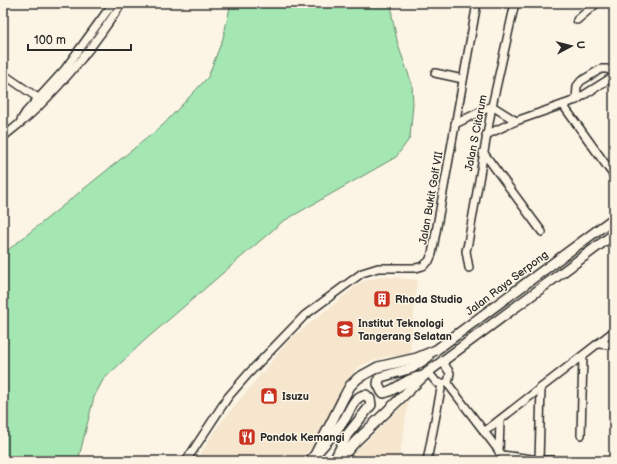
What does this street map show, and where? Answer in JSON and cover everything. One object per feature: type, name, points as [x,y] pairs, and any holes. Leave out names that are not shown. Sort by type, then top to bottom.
[{"type":"main road","name":"Jalan Raya Serpong","points":[[313,458],[350,386],[358,378],[378,367],[417,358],[436,350],[614,218]]},
{"type":"main road","points":[[338,461],[356,441],[426,374],[614,234]]},
{"type":"main road","points":[[426,374],[411,378],[384,393],[378,384],[381,377],[412,368],[436,350]]},
{"type":"main road","points":[[313,458],[338,430],[358,398],[366,395],[370,400],[370,405],[347,435],[334,461]]},
{"type":"street","points":[[19,123],[26,112],[65,69],[113,3]]},
{"type":"street","points":[[3,137],[36,109],[67,76],[122,3]]},
{"type":"street","name":"Jalan Bukit Golf VII","points":[[186,461],[228,397],[305,315],[362,273],[378,268],[416,268],[423,266],[428,261],[432,254],[478,3]]},
{"type":"street","name":"Jalan S Citarum","points":[[469,268],[467,256],[468,243],[483,152],[515,3]]},
{"type":"street","points":[[577,20],[597,3]]},
{"type":"street","points":[[576,100],[577,86],[581,81],[601,69],[607,69],[614,72]]},
{"type":"street","points":[[435,73],[463,79]]},
{"type":"street","points":[[3,74],[38,98]]},
{"type":"street","points":[[486,135],[516,121],[576,100],[614,76]]},
{"type":"street","points":[[563,105],[614,176]]},
{"type":"street","points":[[455,124],[492,106],[516,121]]},
{"type":"street","points":[[483,152],[542,232]]},
{"type":"street","points":[[484,432],[614,331]]},
{"type":"street","points":[[598,344],[614,345]]},
{"type":"street","points":[[581,435],[583,356]]},
{"type":"street","points":[[427,461],[450,373],[442,361]]},
{"type":"street","points":[[426,374],[437,383],[447,381]]},
{"type":"street","points":[[447,381],[501,456],[539,460],[583,461]]},
{"type":"street","points":[[539,460],[541,388]]},
{"type":"street","points":[[500,420],[501,456]]},
{"type":"shaded area","points":[[383,276],[417,280],[410,355],[384,357],[357,367],[341,390],[336,410],[302,461],[196,461],[218,426],[289,340],[361,282]]},
{"type":"shaded area","points":[[409,400],[399,461],[347,461],[352,455]]},
{"type":"green space","points":[[231,3],[392,3],[392,16],[398,45],[412,84],[413,104],[410,138],[396,157],[282,222],[144,341],[103,380],[94,397],[78,461],[3,461],[3,254],[163,125],[208,77],[223,38]]},
{"type":"place","name":"Rhoda Studio","points":[[382,299]]},
{"type":"place","name":"Institut Teknologi Tangerang Selatan","points":[[345,329]]},
{"type":"place","name":"Isuzu","points":[[269,396]]},
{"type":"place","name":"Pondok Kemangi","points":[[247,437]]}]
